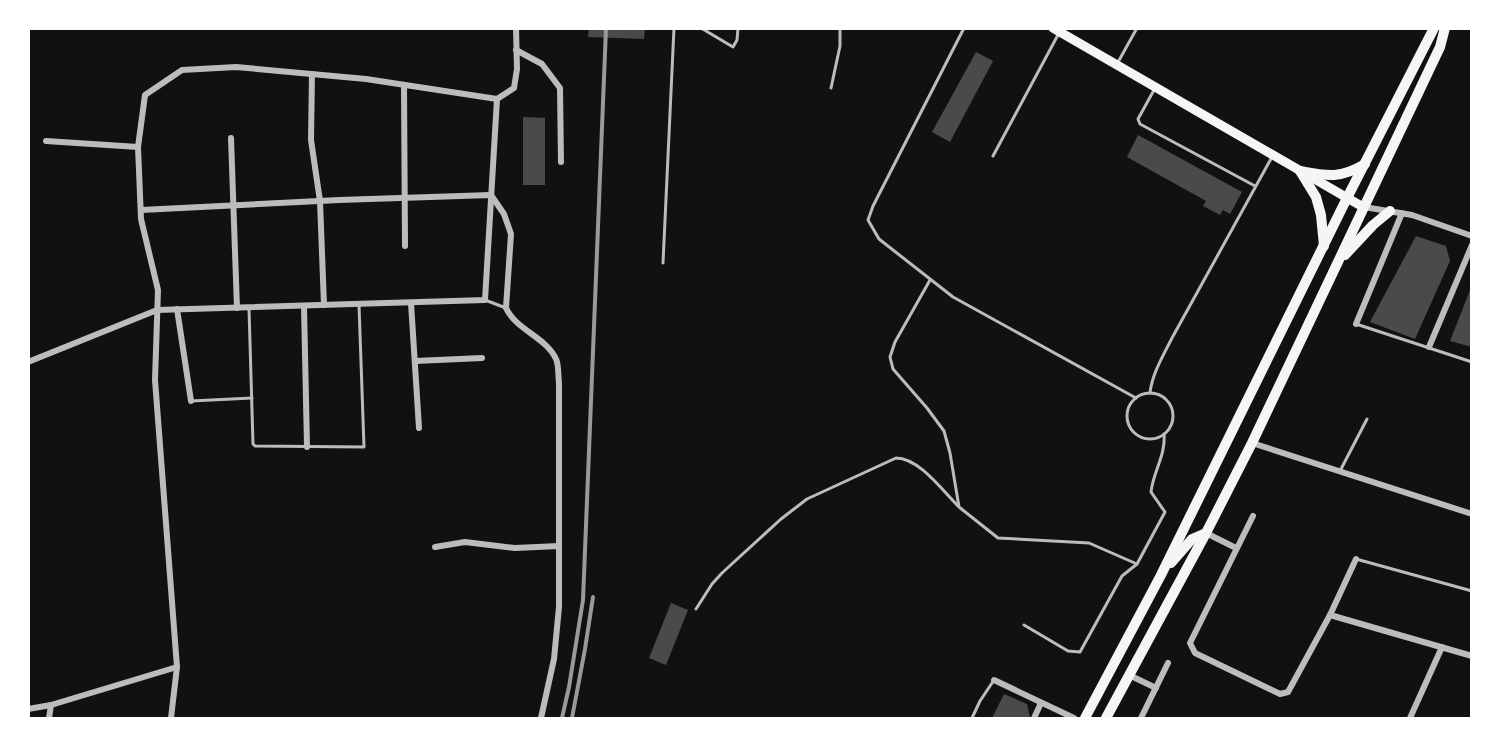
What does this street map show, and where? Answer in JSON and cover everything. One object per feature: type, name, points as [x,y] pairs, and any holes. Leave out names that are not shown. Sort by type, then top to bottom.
[{"type":"highway","points":[[1085,718],[1161,575],[1347,198],[1434,28]]},
{"type":"highway","points":[[1106,718],[1252,443],[1440,47],[1445,28]]},
{"type":"highway","points":[[1300,171],[1339,176],[1350,173],[1365,164]]},
{"type":"highway","points":[[1300,171],[1316,197],[1322,215],[1324,246]]},
{"type":"highway","points":[[1337,263],[1362,235],[1390,211]]},
{"type":"highway","points":[[1161,575],[1192,539],[1206,533]]},
{"type":"main road","points":[[1056,31],[1363,207]]},
{"type":"street","points":[[171,718],[177,667],[154,380],[158,290],[141,210],[138,147],[145,95],[182,70],[236,67],[404,85],[497,99],[514,88],[517,69],[516,28]]},
{"type":"street","points":[[516,50],[542,64],[560,88],[561,162]]},
{"type":"street","points":[[312,74],[311,140],[320,201],[324,305]]},
{"type":"street","points":[[404,85],[405,246]]},
{"type":"street","points":[[28,362],[157,310],[485,300],[497,99]]},
{"type":"street","points":[[231,138],[237,308]]},
{"type":"street","points":[[46,141],[138,147]]},
{"type":"street","points":[[141,210],[234,204],[491,195]]},
{"type":"street","points":[[491,195],[504,214],[511,234],[506,308],[510,316],[546,346],[556,359],[559,383],[559,607],[554,659],[541,718]]},
{"type":"street","points":[[1363,207],[1402,213],[1472,236]]},
{"type":"street","points":[[1356,324],[1402,213]]},
{"type":"street","points":[[1429,347],[1472,245]]},
{"type":"street","points":[[411,303],[419,428]]},
{"type":"street","points":[[304,306],[307,447]]},
{"type":"street","points":[[177,309],[191,401]]},
{"type":"street","points":[[415,361],[482,358]]},
{"type":"street","points":[[1252,443],[1472,514]]},
{"type":"street","points":[[1253,516],[1190,644],[1195,653],[1280,694],[1288,692],[1330,615],[1356,559]]},
{"type":"street","points":[[1206,533],[1236,548]]},
{"type":"street","points":[[435,547],[465,542],[515,548],[560,546]]},
{"type":"street","points":[[1330,615],[1472,656]]},
{"type":"street","points":[[1410,718],[1442,647]]},
{"type":"street","points":[[1140,718],[1168,663]]},
{"type":"street","points":[[28,709],[51,705],[177,667]]},
{"type":"street","points":[[1129,675],[1156,688]]},
{"type":"street","points":[[994,680],[1074,718]]},
{"type":"street","points":[[1034,718],[1041,703]]},
{"type":"street","points":[[49,718],[51,705]]},
{"type":"lane","points":[[663,263],[674,28]]},
{"type":"lane","points":[[701,28],[733,46],[737,40],[738,28]]},
{"type":"lane","points":[[831,88],[840,46],[840,28]]},
{"type":"lane","points":[[964,28],[868,220],[879,239],[953,297],[1136,398]]},
{"type":"lane","points":[[1116,66],[1137,28]]},
{"type":"lane","points":[[993,156],[1056,31]]},
{"type":"lane","points":[[1155,88],[1138,119],[1140,124],[1255,186]]},
{"type":"lane","points":[[1150,393],[1158,367],[1273,156]]},
{"type":"lane","points":[[930,280],[895,342],[890,357],[893,369],[944,431],[959,507]]},
{"type":"lane","points":[[485,300],[506,308]]},
{"type":"lane","points":[[249,307],[253,444],[255,446],[364,447],[359,304]]},
{"type":"lane","points":[[1356,324],[1472,362]]},
{"type":"lane","points":[[1150,393],[1163,398],[1171,409],[1172,423],[1164,434],[1157,438],[1143,438],[1132,430],[1128,424],[1128,412],[1136,398],[1150,393]]},
{"type":"lane","points":[[191,401],[252,398]]},
{"type":"lane","points":[[1340,472],[1367,419]]},
{"type":"lane","points":[[1024,626],[1068,651],[1080,652],[1122,576],[1137,564],[1165,512],[1151,492],[1152,481],[1162,457],[1164,434]]},
{"type":"lane","points":[[696,609],[717,579],[780,519],[807,500],[896,458],[904,458],[919,467],[959,507],[998,538],[1089,543],[1137,564]]},
{"type":"lane","points":[[1356,559],[1472,591]]},
{"type":"lane","points":[[972,718],[994,680]]},
{"type":"building","points":[[589,28],[645,28],[644,39],[588,37]]},
{"type":"building","points":[[976,52],[993,61],[950,142],[932,132]]},
{"type":"building","points":[[523,117],[545,118],[545,185],[523,185]]},
{"type":"building","points":[[1138,135],[1242,192],[1230,214],[1223,210],[1220,215],[1203,206],[1206,201],[1127,157]]},
{"type":"building","points":[[1416,236],[1446,246],[1450,261],[1415,339],[1370,322]]},
{"type":"building","points":[[1472,285],[1472,347],[1450,341]]},
{"type":"building","points":[[671,603],[688,610],[666,665],[649,658]]},
{"type":"building","points":[[1004,694],[1027,704],[1030,718],[992,718]]},
{"type":"railway","points":[[562,718],[583,600],[606,28]]},
{"type":"railway","points":[[572,718],[593,597]]}]
